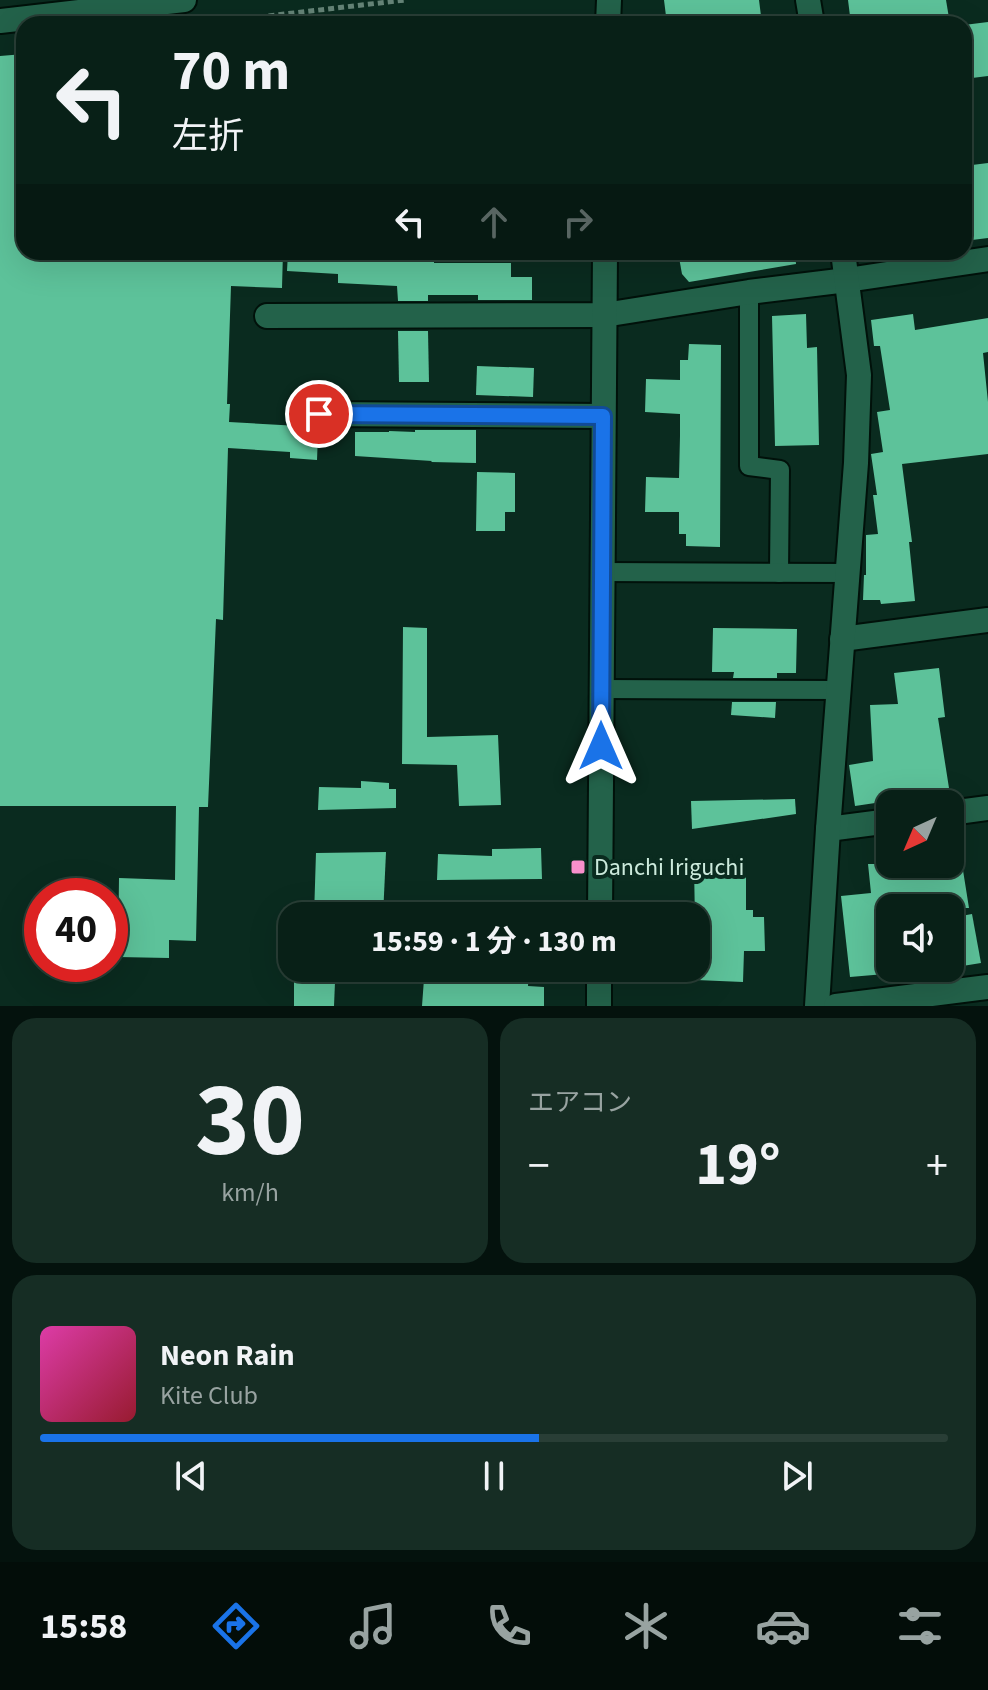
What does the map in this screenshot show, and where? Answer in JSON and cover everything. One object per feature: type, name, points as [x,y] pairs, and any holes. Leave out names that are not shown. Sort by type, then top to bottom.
[{"type":"street","points":[[44,16],[184,0]]},
{"type":"street","points":[[267,316],[604,315],[988,259]]},
{"type":"street","points":[[600,902],[605,260]]},
{"type":"street","points":[[817,1006],[856,463],[859,375],[844,260]]},
{"type":"street","points":[[319,414],[603,416]]},
{"type":"street","points":[[842,639],[988,620]]},
{"type":"street","points":[[964,811],[988,808]]},
{"type":"street","points":[[828,829],[876,823]]},
{"type":"street","points":[[599,982],[599,1006]]},
{"type":"street","points":[[836,1006],[988,987]]},
{"type":"lane","points":[[749,292],[749,466],[780,470],[779,573]]},
{"type":"lane","points":[[602,572],[848,573]]},
{"type":"lane","points":[[602,689],[838,690]]},
{"type":"path","points":[[268,16],[405,0]]},
{"type":"building","points":[[664,0],[759,0],[761,16],[666,16]]},
{"type":"building","points":[[848,0],[946,0],[949,16],[850,16]]},
{"type":"building","points":[[988,22],[988,76],[972,78],[972,24]]},
{"type":"building","points":[[16,55],[16,260],[283,260],[282,288],[231,286],[229,422],[299,426],[299,434],[318,435],[317,460],[290,458],[290,452],[228,448],[223,620],[216,619],[208,807],[199,807],[196,941],[169,940],[169,958],[128,957],[128,878],[175,880],[176,806],[0,806],[0,56]]},
{"type":"building","points":[[988,163],[988,238],[972,240],[972,165]]},
{"type":"building","points":[[288,260],[511,263],[511,277],[532,277],[532,300],[478,300],[478,295],[428,295],[428,301],[398,301],[397,286],[338,283],[338,274],[287,271]]},
{"type":"building","points":[[679,260],[796,260],[796,264],[689,282],[682,274]]},
{"type":"building","points":[[806,314],[807,348],[817,347],[819,445],[775,446],[772,316]]},
{"type":"building","points":[[913,314],[915,330],[988,318],[988,352],[983,353],[988,402],[988,454],[902,464],[912,542],[909,542],[915,601],[881,604],[880,600],[863,600],[866,535],[878,534],[873,495],[877,495],[871,454],[883,452],[877,412],[890,410],[880,346],[874,346],[871,320]]},
{"type":"building","points":[[398,331],[428,331],[429,382],[399,382]]},
{"type":"building","points":[[689,344],[721,345],[720,547],[686,546],[686,534],[679,534],[679,512],[645,512],[646,477],[679,478],[680,436],[680,414],[645,412],[646,379],[680,380],[680,360],[688,360]]},
{"type":"building","points":[[477,366],[534,368],[533,397],[476,395]]},
{"type":"building","points":[[476,430],[476,463],[355,456],[355,432]]},
{"type":"building","points":[[477,472],[515,473],[515,512],[505,512],[505,531],[476,531]]},
{"type":"building","points":[[403,627],[427,628],[427,737],[498,735],[501,805],[459,806],[457,765],[402,764]]},
{"type":"building","points":[[713,628],[797,629],[796,673],[777,673],[777,678],[733,678],[734,672],[712,672]]},
{"type":"building","points":[[939,668],[945,717],[938,718],[949,788],[876,790],[876,803],[855,806],[849,765],[873,761],[870,705],[898,704],[894,673]]},
{"type":"building","points":[[732,702],[776,702],[775,718],[731,715]]},
{"type":"building","points":[[361,781],[389,783],[389,789],[396,789],[396,808],[318,810],[319,787],[361,788]]},
{"type":"building","points":[[795,799],[796,814],[692,829],[691,801]]},
{"type":"building","points":[[541,848],[542,879],[437,880],[438,854],[492,856],[492,849]]},
{"type":"building","points":[[386,852],[384,902],[314,902],[316,853]]},
{"type":"building","points":[[746,860],[746,910],[753,910],[753,917],[764,917],[765,951],[744,951],[743,982],[710,981],[710,902],[695,902],[694,865]]},
{"type":"building","points":[[868,864],[876,864],[876,878],[964,877],[969,908],[964,908],[964,894],[876,894],[876,975],[850,977],[841,896],[871,893]]},
{"type":"building","points":[[972,914],[981,963],[964,966],[964,915]]},
{"type":"building","points":[[294,982],[335,982],[334,1006],[294,1006]]},
{"type":"building","points":[[424,982],[528,982],[528,986],[544,987],[544,1006],[422,1006]]},
{"type":"place","name":"Danchi Iriguchi","points":[[578,867]]},
{"type":"route","points":[[319,414],[603,416],[601,746]]}]
